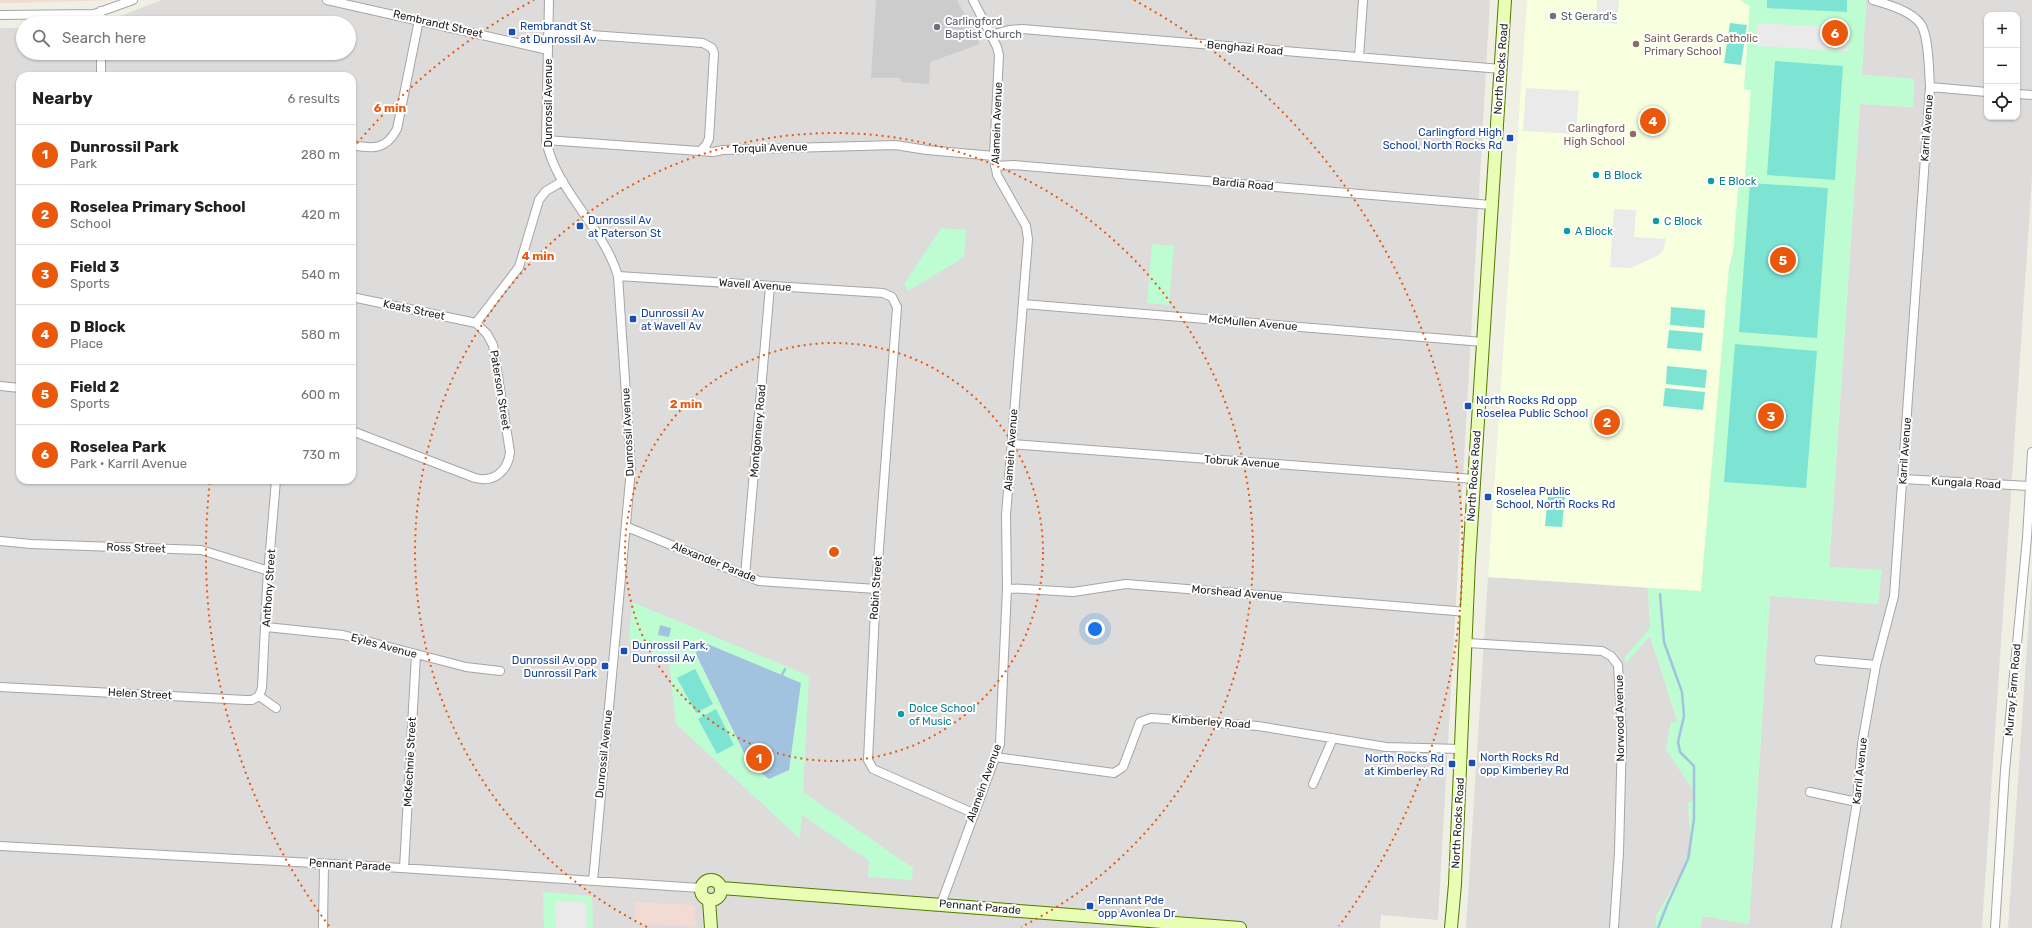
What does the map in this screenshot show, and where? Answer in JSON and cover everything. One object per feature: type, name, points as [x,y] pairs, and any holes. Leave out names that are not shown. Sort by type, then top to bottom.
[{"type":"street","points":[[0,15],[82,15],[101,12],[133,0]]},
{"type":"street","name":"Rembrandt Street","points":[[327,0],[548,50]]},
{"type":"street","name":"Dunrossil Avenue","points":[[549,0],[546,140],[552,162],[608,253],[618,276],[632,469],[593,881]]},
{"type":"street","name":"Alamein Avenue","points":[[941,904],[1000,744],[1007,588],[1006,515],[1028,234],[1026,226],[997,175],[994,156],[999,59],[998,51],[973,0]]},
{"type":"street","points":[[1359,57],[1363,0]]},
{"type":"street","name":"North Rocks Road","points":[[1451,928],[1455,884],[1474,479],[1505,0]]},
{"type":"street","name":"Karril Avenue","points":[[1836,928],[1857,802],[1862,744],[1876,666],[1894,596],[1930,87],[1928,49],[1920,24],[1899,9],[1873,0]]},
{"type":"street","points":[[356,145],[368,148],[379,146],[391,139],[397,129],[420,20]]},
{"type":"street","name":"Benghazi Road","points":[[991,35],[1008,30],[1022,29],[1500,69]]},
{"type":"street","points":[[549,32],[703,43],[712,48],[714,53],[709,139],[700,151]]},
{"type":"street","points":[[101,60],[101,72]]},
{"type":"street","points":[[1930,87],[1984,92]]},
{"type":"street","points":[[2020,94],[2032,95]]},
{"type":"street","name":"Torquil Avenue","points":[[546,140],[713,152],[723,150],[895,145],[927,150],[994,156]]},
{"type":"street","name":"Bardia Road","points":[[995,166],[1022,166],[1491,205]]},
{"type":"street","points":[[476,323],[519,267],[538,200],[546,191],[563,181]]},
{"type":"street","name":"Wavell Avenue","points":[[618,276],[883,293],[892,296]]},
{"type":"street","name":"Montgomery Road","points":[[745,576],[770,286]]},
{"type":"street","name":"Robin Street","points":[[892,296],[896,307],[876,589],[868,760],[873,769],[974,813]]},
{"type":"street","name":"Keats Street","points":[[356,298],[476,323]]},
{"type":"street","name":"McMullen Avenue","points":[[1023,304],[1483,342]]},
{"type":"street","name":"Paterson Street","points":[[356,433],[472,477],[482,479],[492,478],[499,474],[507,464],[510,452],[502,393],[493,345],[487,334],[476,323]]},
{"type":"street","points":[[0,386],[16,388]]},
{"type":"street","name":"Tobruk Avenue","points":[[1011,444],[1474,479]]},
{"type":"street","name":"Murray Farm Road","points":[[1995,928],[2005,770],[2030,538],[2029,486],[2032,452]]},
{"type":"street","name":"Kungala Road","points":[[1903,479],[2029,486]]},
{"type":"street","name":"Anthony Street","points":[[259,696],[262,688],[276,484]]},
{"type":"street","name":"Alexander Parade","points":[[627,527],[759,581],[876,589]]},
{"type":"street","name":"Ross Street","points":[[0,541],[31,544],[201,550],[269,571]]},
{"type":"street","name":"Morshead Avenue","points":[[1007,588],[1072,592],[1126,584],[1468,612]]},
{"type":"street","name":"Eyles Avenue","points":[[266,627],[343,635],[466,667],[500,671]]},
{"type":"street","name":"Norwood Avenue","points":[[1467,643],[1602,651],[1611,656],[1618,665],[1622,735],[1619,852],[1614,928]]},
{"type":"street","name":"McKechnie Street","points":[[404,868],[416,655]]},
{"type":"street","points":[[1819,660],[1876,666]]},
{"type":"street","name":"Helen Street","points":[[0,687],[246,700],[252,700],[259,696]]},
{"type":"street","points":[[259,696],[276,708]]},
{"type":"street","name":"Kimberley Road","points":[[995,757],[1114,774],[1123,766],[1140,722],[1151,718],[1254,725],[1386,747],[1461,749]]},
{"type":"street","points":[[1313,784],[1333,738]]},
{"type":"street","points":[[1810,792],[1857,802]]},
{"type":"street","name":"Pennant Parade","points":[[0,846],[404,868],[700,888]]},
{"type":"street","points":[[323,928],[324,864]]},
{"type":"street","points":[[709,880],[715,880],[721,888],[718,897],[709,900],[703,897],[700,888],[703,882],[709,880]]},
{"type":"street","name":"Pennant Parade","points":[[721,888],[941,904],[1112,923],[1240,928]]},
{"type":"street","points":[[709,900],[711,928]]},
{"type":"shaded area","points":[[0,0],[114,0],[0,3]]},
{"type":"shaded area","points":[[162,0],[1490,0],[1438,920],[1381,915],[1380,928],[0,928],[0,28],[16,28],[16,60],[356,60],[356,16],[120,16]]},
{"type":"shaded area","points":[[876,0],[957,0],[980,44],[930,62],[929,84],[901,82],[900,78],[871,78]]},
{"type":"shaded area","points":[[1527,0],[1739,0],[1750,6],[1744,89],[1751,90],[1745,177],[1740,177],[1733,252],[1729,267],[1701,591],[1488,577]]},
{"type":"shaded area","points":[[1597,0],[1619,0],[1617,24],[1596,22]]},
{"type":"shaded area","points":[[1767,0],[1847,0],[1847,12],[1767,8]]},
{"type":"shaded area","points":[[1866,0],[2032,0],[2032,178],[1982,928],[1700,928],[1703,916],[1749,924],[1770,596],[1878,604],[1881,570],[1829,567],[1860,104],[1913,107],[1914,79],[1862,75]]},
{"type":"shaded area","points":[[1730,23],[1747,25],[1741,65],[1724,63]]},
{"type":"shaded area","points":[[1757,23],[1850,28],[1848,51],[1755,46]]},
{"type":"shaded area","points":[[1775,61],[1843,66],[1835,180],[1767,175]]},
{"type":"shaded area","points":[[1526,88],[1579,91],[1576,134],[1523,131]]},
{"type":"shaded area","points":[[1750,183],[1828,188],[1817,338],[1739,332]]},
{"type":"shaded area","points":[[1614,209],[1636,210],[1634,237],[1666,239],[1663,251],[1659,255],[1631,268],[1610,267]]},
{"type":"shaded area","points":[[1671,307],[1705,310],[1704,328],[1670,325]]},
{"type":"shaded area","points":[[1669,330],[1703,333],[1701,351],[1667,348]]},
{"type":"shaded area","points":[[1735,344],[1817,351],[1806,488],[1724,482]]},
{"type":"shaded area","points":[[1667,366],[1707,370],[1705,388],[1666,384]]},
{"type":"shaded area","points":[[1665,388],[1705,392],[1703,410],[1663,406]]},
{"type":"shaded area","points":[[1548,495],[1565,496],[1562,527],[1545,526]]},
{"type":"shaded area","points":[[2032,571],[2032,928],[2008,928]]},
{"type":"shaded area","points":[[1488,577],[1648,588],[1650,628],[1626,663],[1650,636],[1678,723],[1671,723],[1666,749],[1697,796],[1688,804],[1692,855],[1656,916],[1656,928],[1466,928]]},
{"type":"shaded area","points":[[660,625],[671,628],[669,637],[658,635]]},
{"type":"shaded area","points":[[705,643],[801,683],[789,770],[769,779],[750,765],[696,654],[699,646]]},
{"type":"shaded area","points":[[695,669],[713,704],[696,713],[677,678]]},
{"type":"shaded area","points":[[716,709],[734,745],[717,754],[698,719]]},
{"type":"shaded area","points":[[555,901],[586,902],[587,928],[556,928]]},
{"type":"shaded area","points":[[635,902],[691,905],[695,908],[696,926],[635,924]]},
{"type":"green space","points":[[1743,0],[1866,0],[1862,75],[1914,79],[1913,107],[1860,104],[1829,567],[1882,570],[1878,604],[1770,596],[1749,924],[1703,916],[1700,928],[1656,928],[1656,917],[1687,863],[1686,856],[1692,855],[1688,804],[1697,796],[1666,749],[1671,722],[1678,722],[1650,636],[1626,663],[1624,658],[1650,628],[1648,588],[1701,591],[1729,267],[1733,252],[1739,177],[1745,177],[1751,90],[1744,89],[1750,6],[1743,2]]},
{"type":"green space","points":[[941,228],[966,230],[964,257],[908,291],[904,284]]},
{"type":"green space","points":[[1152,244],[1174,246],[1169,305],[1147,303]]},
{"type":"green space","points":[[632,602],[809,676],[803,792],[913,868],[912,880],[868,877],[869,861],[802,815],[800,839],[676,724],[669,662],[629,642]]},
{"type":"green space","points":[[543,892],[592,896],[593,928],[544,928]]},
{"type":"waterway","points":[[1658,928],[1688,859],[1694,819],[1694,766],[1680,752],[1678,742],[1684,716],[1682,692],[1664,642],[1660,594]]},
{"type":"waterway","points":[[781,677],[785,669]]},
{"type":"place","name":"St Gerard's","points":[[1553,16]]},
{"type":"place","name":"Carlingford Baptist Church","points":[[937,27]]},
{"type":"place","name":"Rembrandt St at Dunrossil Av","points":[[512,32]]},
{"type":"place","name":"Roselea Park","points":[[1835,33]]},
{"type":"place","name":"Saint Gerards Catholic Primary School","points":[[1636,44]]},
{"type":"place","name":"D Block","points":[[1653,121]]},
{"type":"place","name":"Carlingford High School","points":[[1633,134]]},
{"type":"place","name":"Carlingford High School, North Rocks Rd","points":[[1510,138]]},
{"type":"place","name":"B Block","points":[[1596,175]]},
{"type":"place","name":"E Block","points":[[1711,181]]},
{"type":"place","name":"C Block","points":[[1656,221]]},
{"type":"place","name":"Dunrossil Av at Paterson St","points":[[580,226]]},
{"type":"place","name":"A Block","points":[[1567,231]]},
{"type":"place","name":"Field 2","points":[[1783,260]]},
{"type":"place","name":"Dunrossil Av at Wavell Av","points":[[633,319]]},
{"type":"place","name":"North Rocks Rd opp Roselea Public School","points":[[1468,406]]},
{"type":"place","name":"Field 3","points":[[1771,416]]},
{"type":"place","name":"Roselea Primary School","points":[[1607,422]]},
{"type":"place","name":"Roselea Public School, North Rocks Rd","points":[[1488,497]]},
{"type":"place","name":"Dunrossil Park, Dunrossil Av","points":[[624,651]]},
{"type":"place","name":"Dunrossil Av opp Dunrossil Park","points":[[605,666]]},
{"type":"place","name":"Dolce School of Music","points":[[901,714]]},
{"type":"place","name":"Dunrossil Park","points":[[759,758]]},
{"type":"place","name":"North Rocks Rd opp Kimberley Rd","points":[[1472,763]]},
{"type":"place","name":"North Rocks Rd at Kimberley Rd","points":[[1452,764]]},
{"type":"place","name":"Pennant Pde opp Avonlea Dr","points":[[1090,906]]}]
